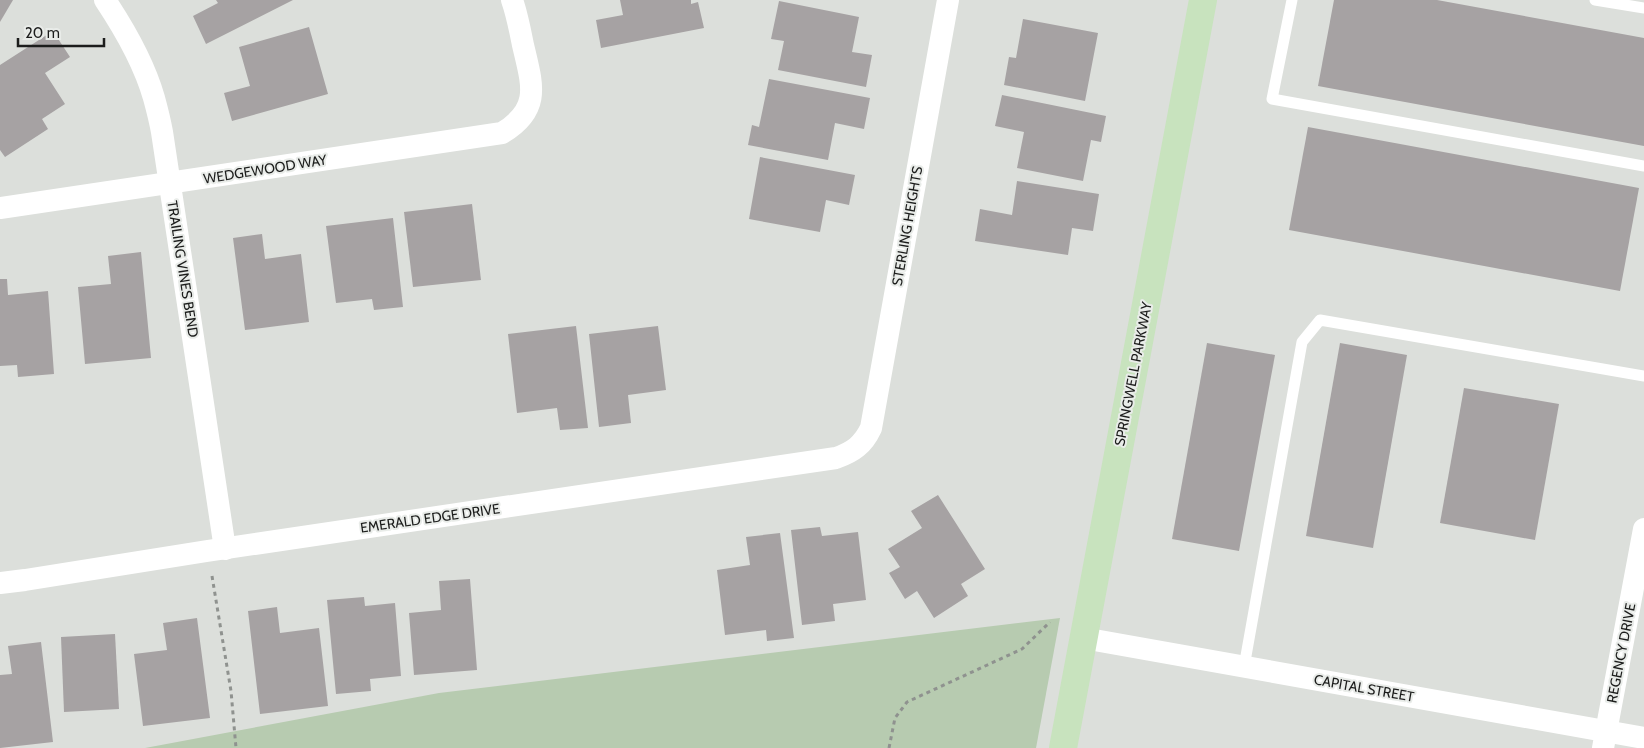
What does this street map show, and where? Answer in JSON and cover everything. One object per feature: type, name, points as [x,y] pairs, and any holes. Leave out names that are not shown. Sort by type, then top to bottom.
[{"type":"street","name":"TRAILING VINES BEND","points":[[105,0],[121,23],[140,63],[154,96],[162,132],[216,550]]},
{"type":"street","name":"WEDGEWOOD WAY","points":[[0,208],[502,133],[524,116],[530,100],[532,84],[512,0]]},
{"type":"street","name":"STERLING HEIGHTS","points":[[857,448],[866,438],[871,428],[948,0]]},
{"type":"street","name":"SPRINGWELL PARKWAY","points":[[1063,748],[1203,0]]},
{"type":"street","name":"EMERALD EDGE DRIVE","points":[[0,583],[836,458],[857,448]]},
{"type":"street","name":"REGENCY DRIVE","points":[[1604,740],[1644,529]]},
{"type":"street","name":"CAPITAL STREET","points":[[1083,638],[1244,666],[1604,740],[1644,738]]},
{"type":"lane","points":[[1292,0],[1272,99],[1644,166]]},
{"type":"lane","points":[[1595,0],[1644,8]]},
{"type":"lane","points":[[1244,666],[1302,342],[1320,320],[1644,376]]},
{"type":"path","points":[[216,550],[236,748]]},
{"type":"path","points":[[889,748],[895,718],[907,702],[1022,649],[1050,622]]},
{"type":"green space","points":[[1060,618],[1036,748],[145,748],[439,693]]},
{"type":"building","points":[[0,0],[13,0],[0,22]]},
{"type":"building","points":[[216,0],[293,0],[206,44],[193,16],[218,3]]},
{"type":"building","points":[[620,0],[691,0],[691,4],[698,2],[704,28],[601,48],[596,20],[623,15]]},
{"type":"building","points":[[1334,0],[1437,0],[1644,38],[1644,146],[1318,86]]},
{"type":"building","points":[[779,1],[859,17],[852,52],[872,55],[866,87],[778,70],[784,41],[771,39]]},
{"type":"building","points":[[1023,19],[1098,33],[1085,101],[1004,85],[1009,57],[1016,58]]},
{"type":"building","points":[[309,27],[328,94],[232,121],[224,93],[250,86],[239,47]]},
{"type":"building","points":[[53,31],[70,57],[45,73],[65,104],[42,119],[48,129],[5,157],[0,150],[0,65]]},
{"type":"building","points":[[769,79],[870,98],[864,129],[835,123],[828,160],[748,145],[752,125],[759,127]]},
{"type":"building","points":[[1002,95],[1106,116],[1101,142],[1091,140],[1083,181],[1017,168],[1024,132],[995,126]]},
{"type":"building","points":[[1308,127],[1639,188],[1620,291],[1289,230]]},
{"type":"building","points":[[760,157],[855,175],[849,205],[826,200],[820,232],[749,219]]},
{"type":"building","points":[[1017,181],[1099,194],[1093,231],[1072,228],[1068,255],[975,241],[980,209],[1012,215]]},
{"type":"building","points":[[472,204],[481,280],[413,287],[404,212]]},
{"type":"building","points":[[393,218],[403,307],[374,310],[372,299],[336,303],[326,226]]},
{"type":"building","points":[[262,234],[265,259],[301,254],[309,322],[245,330],[233,238]]},
{"type":"building","points":[[141,252],[151,358],[85,364],[78,287],[111,284],[108,256]]},
{"type":"building","points":[[0,279],[7,279],[8,295],[48,291],[54,374],[18,377],[17,365],[0,366]]},
{"type":"building","points":[[576,326],[588,428],[560,430],[557,408],[517,413],[508,334]]},
{"type":"building","points":[[658,326],[666,390],[628,395],[631,423],[599,427],[589,334]]},
{"type":"building","points":[[1207,343],[1275,355],[1239,551],[1172,539]]},
{"type":"building","points":[[1340,343],[1407,355],[1373,548],[1306,536]]},
{"type":"building","points":[[1464,388],[1559,404],[1535,540],[1440,523]]},
{"type":"building","points":[[938,495],[985,569],[961,584],[968,596],[934,618],[917,591],[905,599],[889,573],[900,567],[888,549],[922,528],[911,511]]},
{"type":"building","points":[[820,527],[822,536],[858,532],[866,600],[833,604],[835,621],[802,625],[791,530]]},
{"type":"building","points":[[780,533],[794,638],[767,641],[766,630],[725,635],[717,570],[750,565],[746,537]]},
{"type":"building","points":[[470,579],[477,670],[414,675],[409,613],[441,610],[439,581]]},
{"type":"building","points":[[364,597],[365,606],[395,603],[401,676],[370,679],[371,691],[336,694],[327,600]]},
{"type":"building","points":[[277,607],[280,633],[319,628],[328,706],[260,714],[248,611]]},
{"type":"building","points":[[197,618],[210,718],[143,726],[134,654],[167,650],[163,623]]},
{"type":"building","points":[[115,634],[119,709],[64,712],[61,637]]},
{"type":"building","points":[[41,642],[53,742],[0,748],[0,675],[12,674],[8,646]]}]
